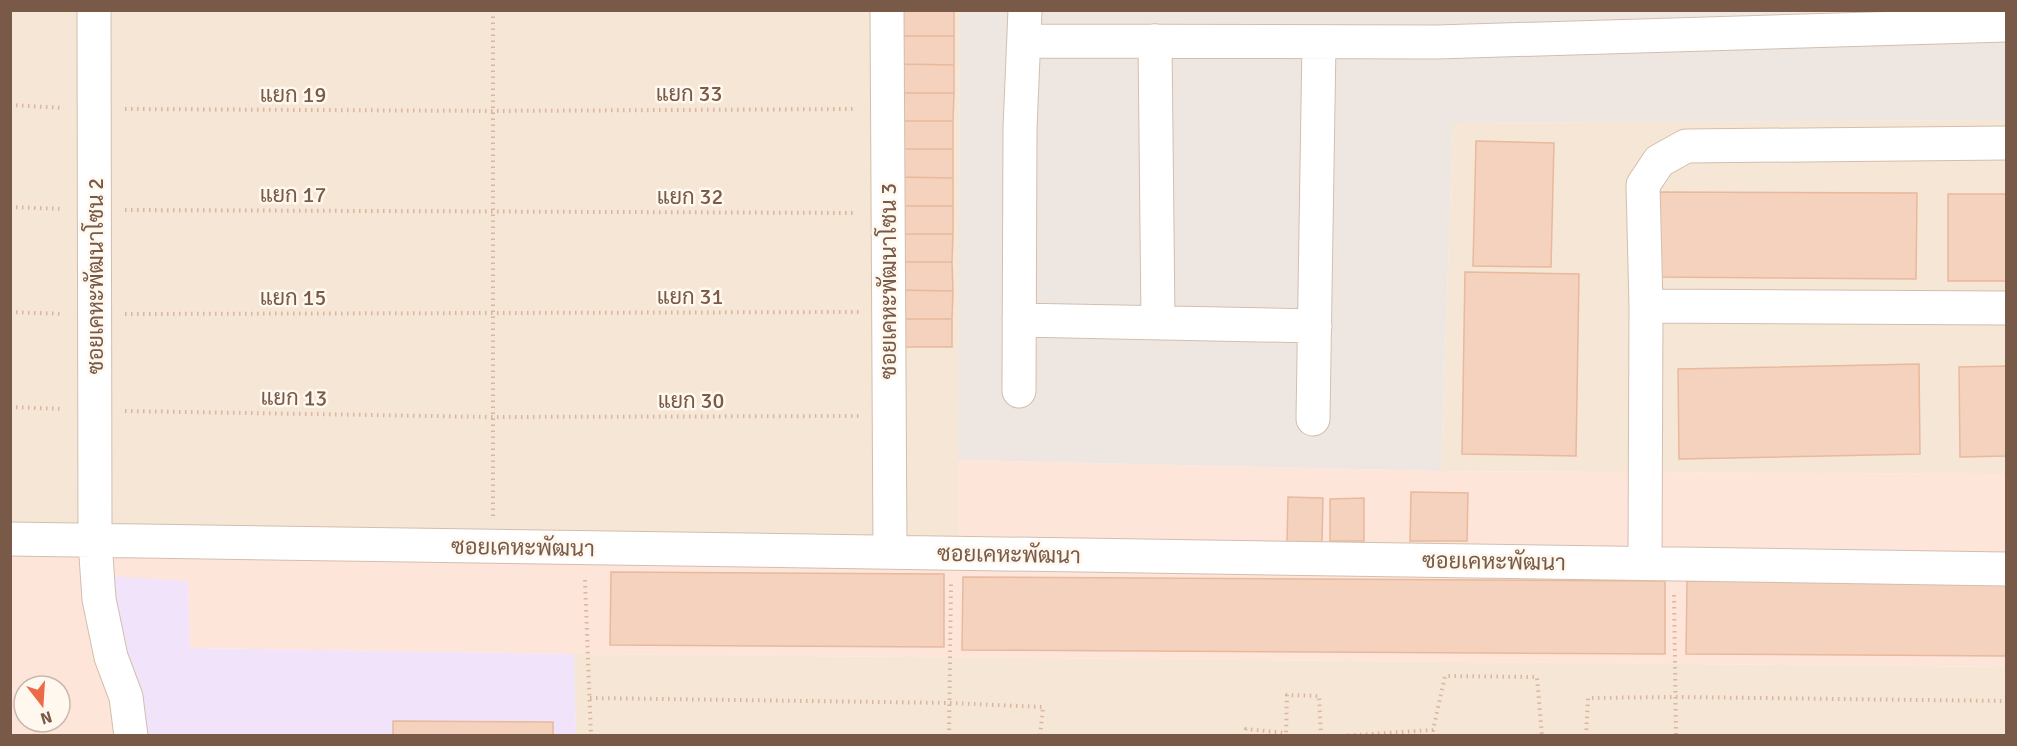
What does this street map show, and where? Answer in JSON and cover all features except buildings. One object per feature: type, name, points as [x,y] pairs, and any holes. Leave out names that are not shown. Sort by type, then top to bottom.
[{"type":"street","name":"ซอยเคหะพัฒนาโซน 2","points":[[94,10],[95,541],[99,600],[111,657],[126,697],[131,735]]},
{"type":"street","name":"ซอยเคหะพัฒนาโซน 3","points":[[887,10],[891,552]]},
{"type":"street","points":[[1019,391],[1020,128],[1025,26],[1155,41],[1437,42],[2007,26]]},
{"type":"street","points":[[1155,41],[1158,322]]},
{"type":"street","points":[[1313,419],[1319,42]]},
{"type":"street","points":[[1659,564],[1646,306],[1643,185],[1659,160],[1686,146],[2007,143]]},
{"type":"street","points":[[1646,306],[2007,308]]},
{"type":"street","points":[[1019,320],[1315,326]]},
{"type":"street","name":"ซอยเคหะพัฒนา","points":[[10,539],[2007,569]]},
{"type":"path","points":[[493,10],[493,546]]},
{"type":"path","name":"แยก 19","points":[[10,105],[95,109],[492,111]]},
{"type":"path","name":"แยก 33","points":[[492,111],[887,109]]},
{"type":"path","name":"แยก 17","points":[[10,207],[94,210],[492,212]]},
{"type":"path","name":"แยก 32","points":[[492,212],[888,213]]},
{"type":"path","name":"แยก 15","points":[[10,312],[94,315],[492,313]]},
{"type":"path","name":"แยก 31","points":[[492,313],[888,312]]},
{"type":"path","name":"แยก 13","points":[[10,407],[95,411],[492,417]]},
{"type":"path","name":"แยก 30","points":[[492,417],[889,416]]},
{"type":"path","points":[[584,548],[591,735]]},
{"type":"path","points":[[948,735],[952,553]]},
{"type":"path","points":[[1659,564],[1675,697],[1676,735]]},
{"type":"path","points":[[1342,735],[1433,730],[1445,676],[1537,677],[1542,735]]},
{"type":"path","points":[[1245,735],[1246,729],[1286,733],[1287,695],[1319,696],[1321,735]]},
{"type":"path","points":[[590,698],[949,703],[1043,707],[1040,735]]},
{"type":"path","points":[[1586,735],[1588,698],[2007,701]]},
{"type":"shaded area","points":[[11,11],[960,11],[958,541],[11,527]]},
{"type":"shaded area","points":[[960,11],[2006,11],[2006,120],[1453,123],[1441,471],[958,460]]},
{"type":"shaded area","points":[[2006,120],[2006,474],[1441,471],[1453,123]]},
{"type":"shaded area","points":[[958,460],[1441,471],[2006,474],[2006,667],[574,654],[190,648],[188,581],[142,735],[11,736],[11,527],[958,540]]},
{"type":"shaded area","points":[[110,576],[188,581],[190,648],[574,654],[576,735],[142,735],[112,613]]},
{"type":"shaded area","points":[[574,654],[2006,667],[2006,735],[576,735]]}]
